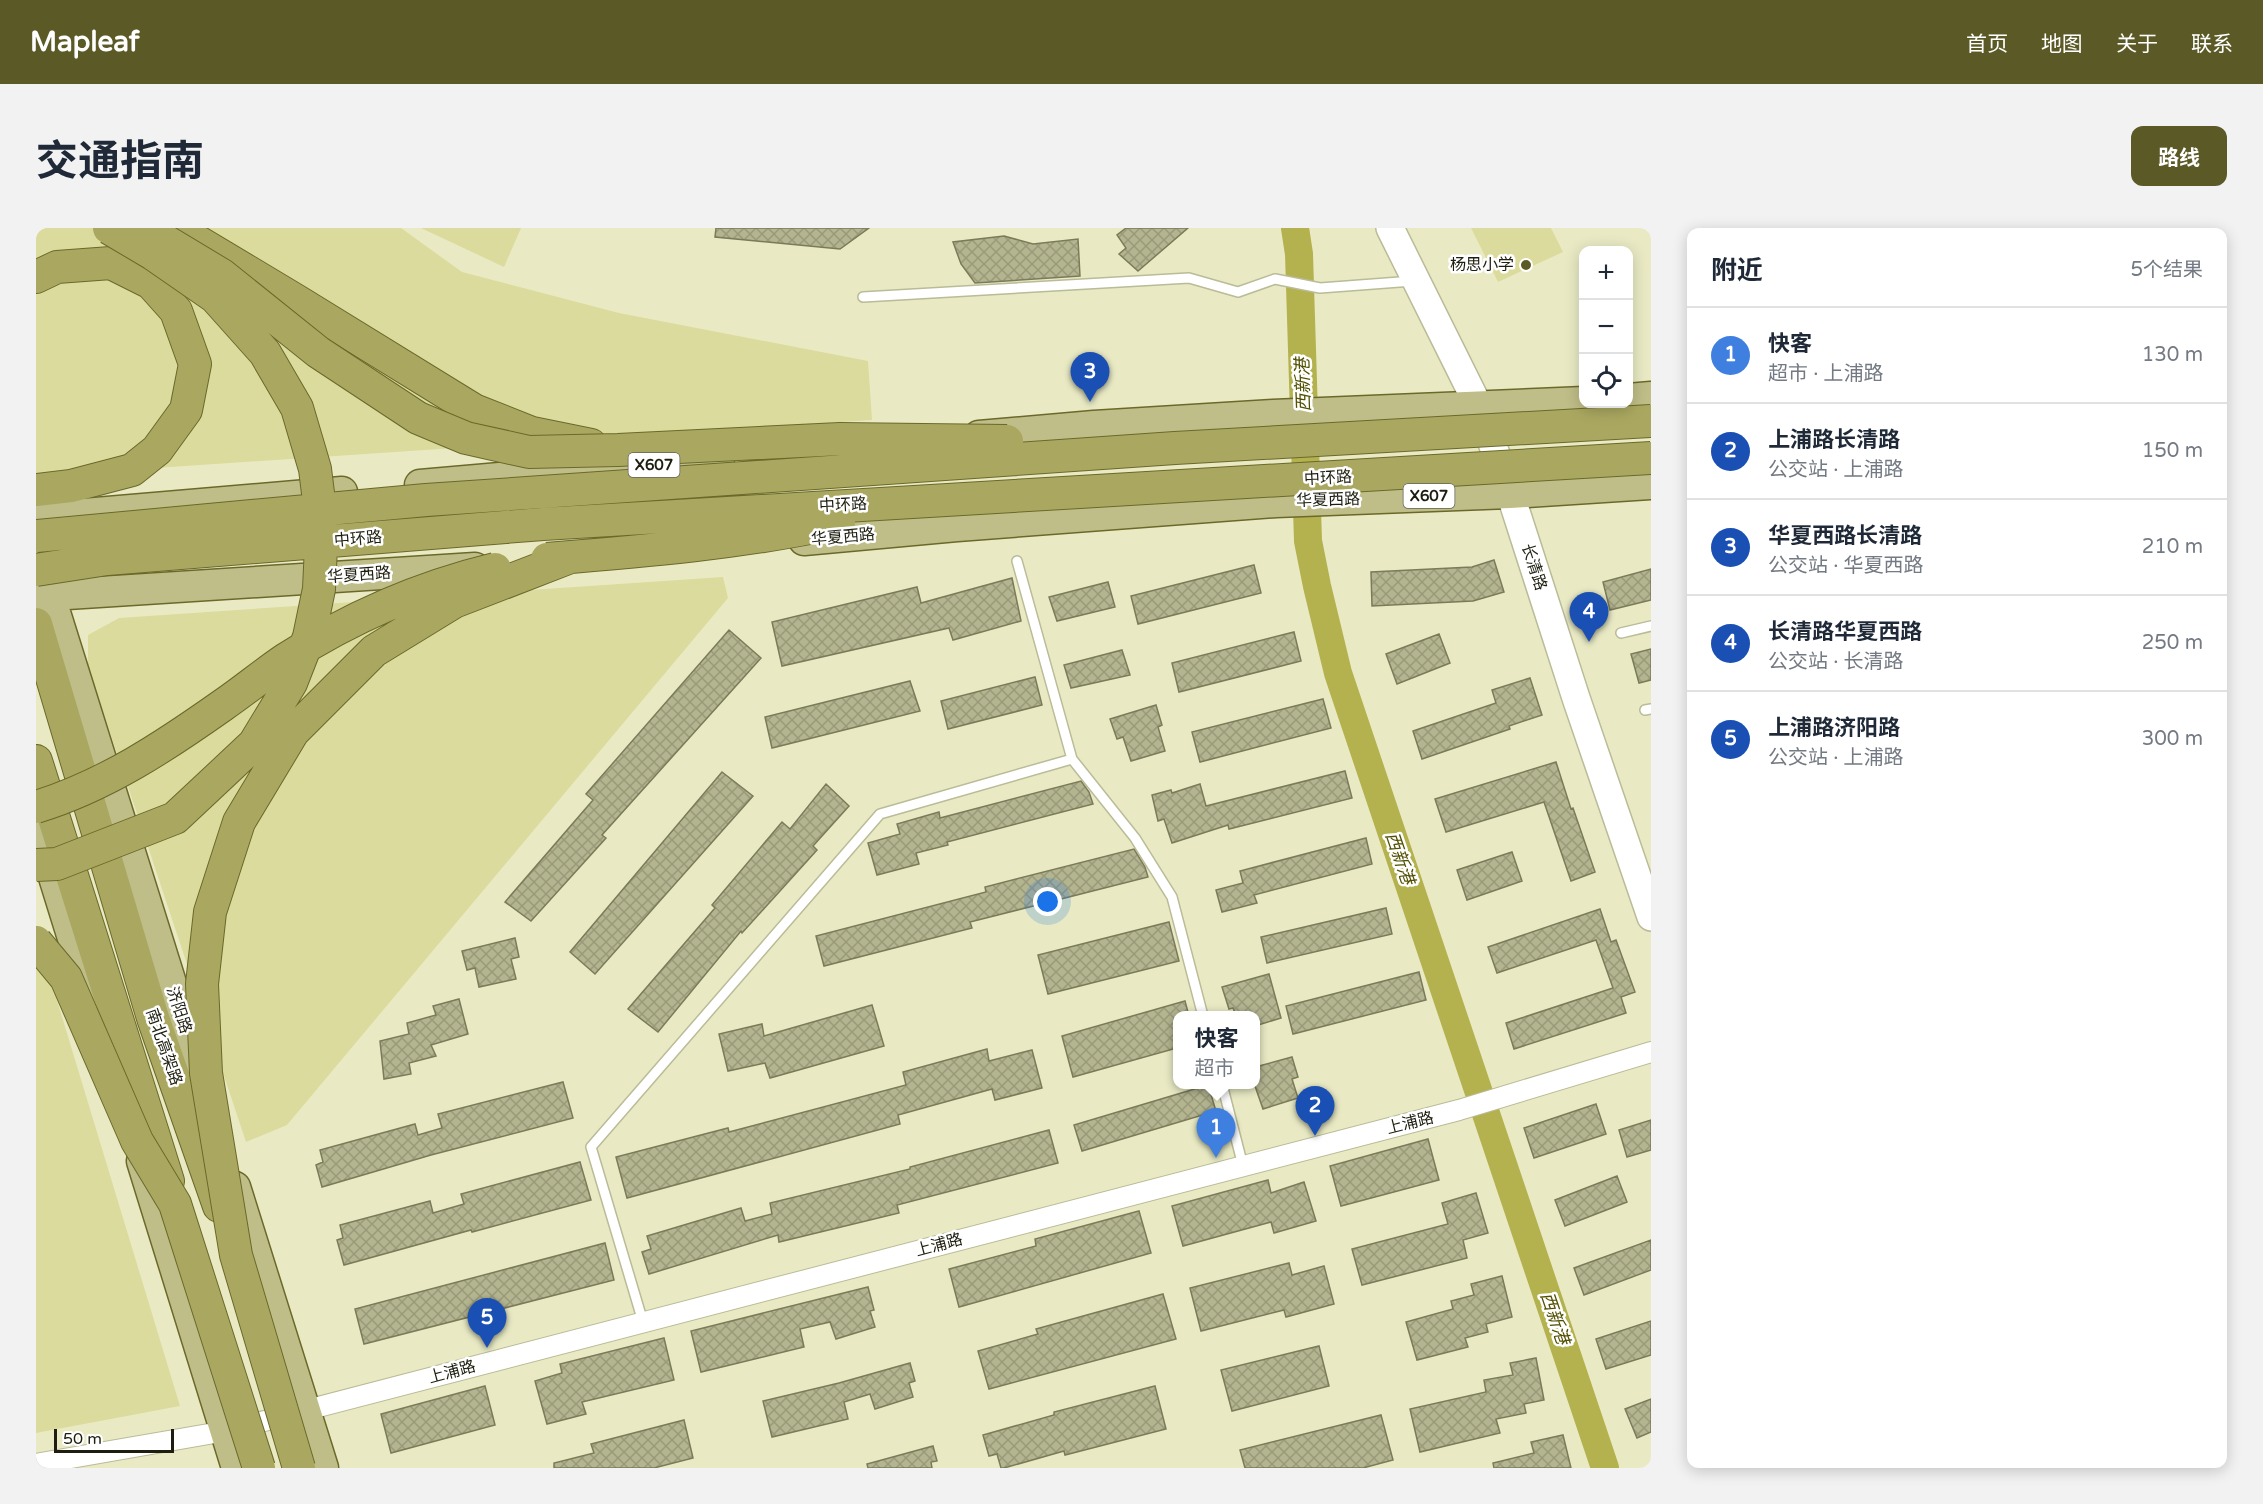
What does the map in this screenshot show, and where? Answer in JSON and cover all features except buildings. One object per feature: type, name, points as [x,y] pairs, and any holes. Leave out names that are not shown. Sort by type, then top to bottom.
[{"type":"highway","points":[[36,865],[57,864],[175,818],[254,744],[291,683],[309,637],[319,589],[322,525],[315,469],[297,408],[292,399],[265,353],[215,297],[153,254],[109,228]]},
{"type":"highway","points":[[144,228],[222,275],[318,352],[418,418],[466,438],[529,452],[840,439],[1014,441],[1175,448]]},
{"type":"highway","points":[[175,228],[474,410],[532,432],[618,450]]},
{"type":"highway","points":[[36,277],[57,267],[111,263],[151,283],[176,311],[195,364],[186,410],[157,450],[132,470],[71,486],[36,490]]},
{"type":"highway","name":"中环路","points":[[36,536],[426,500],[1175,448],[1651,421]]},
{"type":"highway","name":"中环路","points":[[40,587],[107,559],[543,524],[1651,458]]},
{"type":"highway","points":[[36,807],[70,797],[124,770],[222,706],[286,659],[370,611],[451,580],[529,561],[696,546],[807,529],[933,500]]},
{"type":"highway","points":[[236,1255],[206,1073],[202,984],[210,912],[239,822],[293,732],[374,651],[454,602],[568,558]]},
{"type":"highway","name":"南北高架路","points":[[36,624],[153,1018],[236,1255],[299,1468]]},
{"type":"highway","points":[[36,761],[259,1468]]},
{"type":"highway","points":[[36,942],[66,978],[137,1141],[175,1204]]},
{"type":"highway","points":[[36,967],[87,1026]]},
{"type":"main road","name":"长清路","points":[[1390,228],[1479,407],[1510,493],[1576,698],[1651,917]]},
{"type":"main road","points":[[1633,399],[1651,397]]},
{"type":"main road","name":"X607","points":[[36,518],[1094,426],[1273,415],[1579,402]]},
{"type":"main road","name":"华夏西路","points":[[40,587],[589,561],[957,526],[1276,502],[1510,493],[1651,484]]},
{"type":"main road","name":"济阳路","points":[[36,552],[40,587],[322,1468]]},
{"type":"main road","points":[[36,819],[237,1468]]},
{"type":"street","name":"上浦路","points":[[36,1464],[226,1431],[1458,1110],[1651,1052]]},
{"type":"lane","points":[[863,297],[1189,278],[1238,292],[1275,279],[1320,288],[1416,280]]},
{"type":"lane","points":[[1017,561],[1072,759],[1135,838],[1172,897],[1202,1011]]},
{"type":"lane","points":[[1621,633],[1651,626]]},
{"type":"lane","points":[[643,1322],[591,1148],[880,814],[1072,759]]},
{"type":"lane","points":[[1222,1089],[1243,1166]]},
{"type":"green space","points":[[36,228],[401,228],[462,272],[619,313],[868,361],[872,420],[36,476]]},
{"type":"green space","points":[[421,228],[521,228],[504,267]]},
{"type":"green space","points":[[1471,228],[1551,228],[1563,252],[1498,282]]},
{"type":"green space","points":[[723,577],[728,598],[287,1125],[246,1142],[88,666],[88,635],[119,618]]},
{"type":"green space","points":[[36,931],[180,1406],[36,1433]]},
{"type":"waterway","name":"西新港","points":[[1295,228],[1299,254],[1308,541],[1338,673],[1605,1468]]},
{"type":"place","name":"杨思小学","points":[[1526,265]]},
{"type":"place","name":"华夏西路长清路","points":[[1090,402]]},
{"type":"place","name":"长清路华夏西路","points":[[1589,642]]},
{"type":"place","name":"上浦路长清路","points":[[1315,1136]]},
{"type":"place","name":"快客","points":[[1216,1158]]},
{"type":"place","name":"上浦路济阳路","points":[[487,1348]]}]
